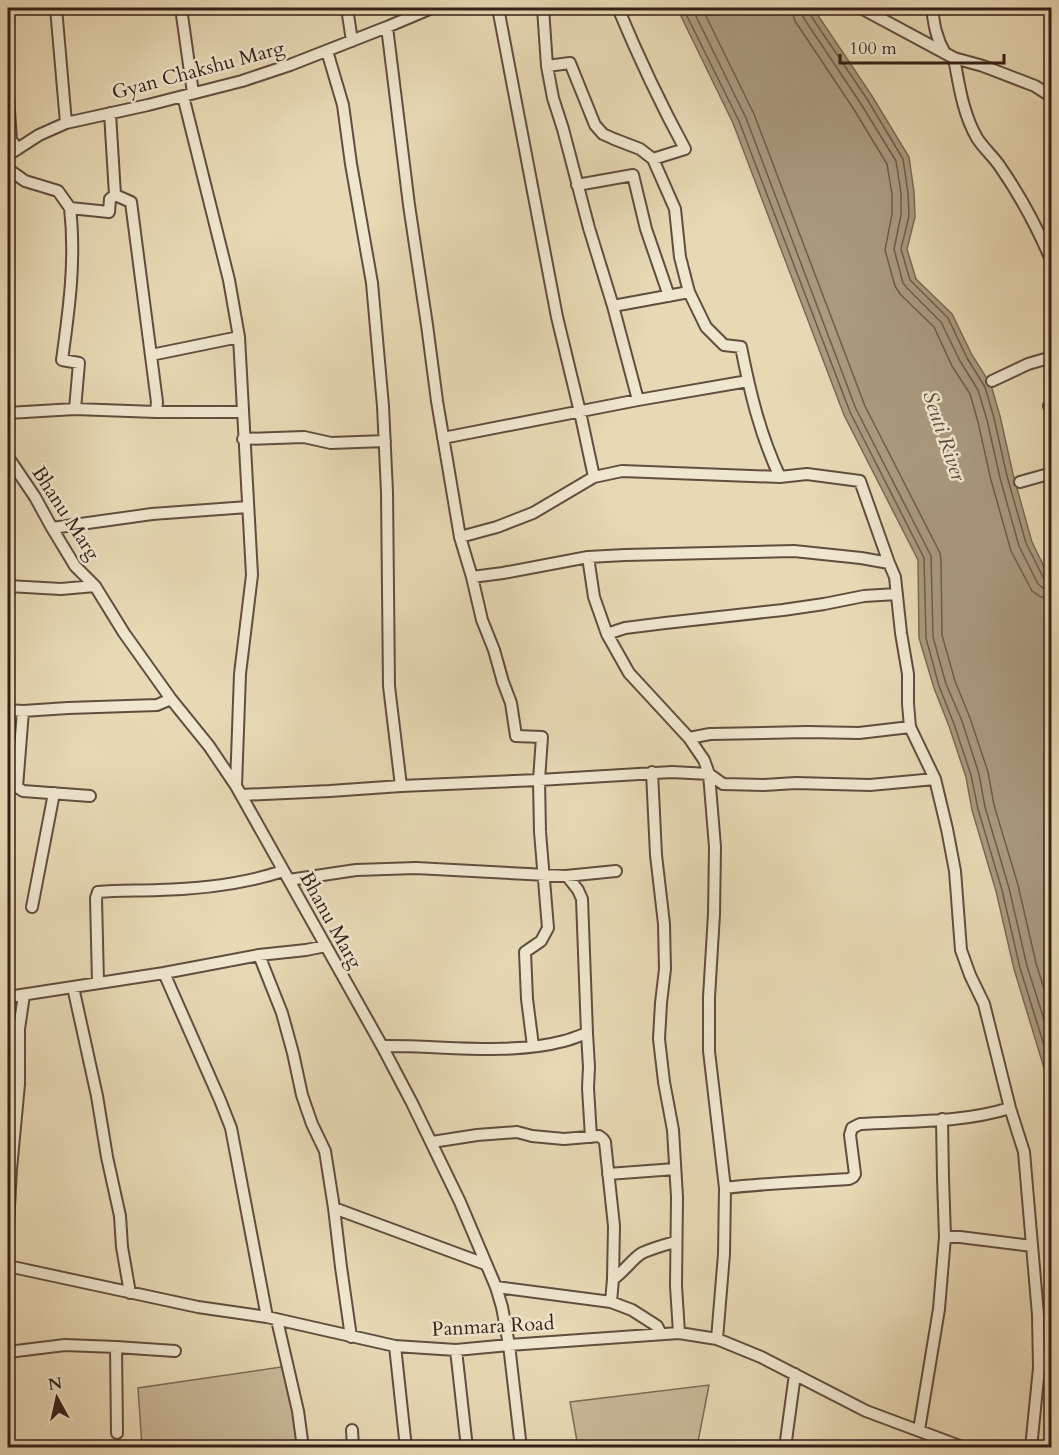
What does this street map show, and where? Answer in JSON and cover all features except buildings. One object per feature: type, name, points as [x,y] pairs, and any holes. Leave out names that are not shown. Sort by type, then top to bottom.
[{"type":"street","points":[[56,8],[66,123]]},
{"type":"street","points":[[181,8],[188,94],[229,280],[238,336],[252,575],[240,674],[238,791],[330,791],[652,772],[708,774],[723,784],[870,785],[936,779]]},
{"type":"street","points":[[347,8],[352,41]]},
{"type":"street","name":"Gyan Chakshu Marg","points":[[13,152],[39,135],[66,123],[242,81],[327,51],[432,8]]},
{"type":"street","points":[[498,8],[557,316],[594,477]]},
{"type":"street","points":[[543,8],[547,66],[553,98],[638,400]]},
{"type":"street","points":[[618,8],[636,53],[685,149],[653,159]]},
{"type":"street","points":[[861,8],[950,56],[1035,86],[1052,97]]},
{"type":"street","points":[[932,8],[934,28],[939,43],[950,56],[964,108],[977,138],[1018,195],[1041,235],[1052,262]]},
{"type":"street","points":[[387,27],[409,205],[460,537],[482,620],[512,703],[516,735],[542,737],[539,780],[540,832],[548,928],[541,941],[525,952],[526,999],[533,1046]]},
{"type":"street","points":[[327,51],[343,105],[372,283],[385,441],[389,686],[401,786]]},
{"type":"street","points":[[547,66],[570,63],[595,125],[603,134],[640,149],[653,159],[675,209],[680,257],[689,292],[706,327],[724,345],[741,347],[757,418],[780,477]]},
{"type":"street","points":[[8,96],[13,152]]},
{"type":"street","points":[[110,113],[115,195]]},
{"type":"street","points":[[8,169],[25,182],[58,191],[70,208],[72,229],[70,302],[62,360],[79,363],[75,409]]},
{"type":"street","points":[[578,185],[633,175],[646,229],[669,296]]},
{"type":"street","points":[[70,208],[110,212],[110,199],[115,195]]},
{"type":"street","points":[[115,195],[131,202],[157,402],[156,412]]},
{"type":"street","points":[[613,306],[689,292]]},
{"type":"street","points":[[151,355],[238,336]]},
{"type":"street","points":[[992,381],[1028,364],[1052,357]]},
{"type":"street","points":[[443,438],[748,381]]},
{"type":"street","points":[[8,413],[75,409],[242,412]]},
{"type":"street","points":[[243,439],[304,437],[331,443],[385,441]]},
{"type":"street","name":"Bhanu Marg","points":[[8,458],[36,497],[75,566],[95,586],[124,633],[171,699],[209,746],[238,791],[382,1046],[432,1142],[460,1202],[496,1287],[502,1307],[522,1448]]},
{"type":"street","points":[[460,537],[497,527],[533,513],[594,477],[622,471],[780,477],[807,474],[860,481],[895,577],[908,674],[910,727],[936,779],[955,871],[961,950],[984,1004],[1010,1108],[1024,1152],[1038,1315],[1039,1368],[1031,1448]]},
{"type":"street","points":[[1020,482],[1052,473]]},
{"type":"street","points":[[52,528],[152,513],[248,507]]},
{"type":"street","points":[[472,577],[588,557],[626,555],[794,551],[889,562]]},
{"type":"street","points":[[588,557],[594,597],[607,634],[629,673],[689,738],[704,760],[708,774],[715,847],[709,1051],[725,1188],[724,1254],[717,1339]]},
{"type":"street","points":[[8,586],[61,589],[95,586]]},
{"type":"street","points":[[607,634],[625,628],[783,610],[864,596],[897,594]]},
{"type":"street","points":[[8,710],[157,705],[171,699]]},
{"type":"street","points":[[24,711],[17,787],[23,791],[90,796]]},
{"type":"street","points":[[689,738],[710,734],[859,733],[910,727]]},
{"type":"street","points":[[652,772],[656,855],[664,924],[665,969],[659,1039],[664,1082],[674,1130],[677,1197],[676,1286],[679,1333]]},
{"type":"street","points":[[32,907],[54,793]]},
{"type":"street","points":[[98,983],[96,898],[98,892],[205,887],[286,875],[356,870],[416,868],[544,876],[616,871]]},
{"type":"street","points":[[567,876],[582,899],[591,1137]]},
{"type":"street","points":[[8,997],[326,946]]},
{"type":"street","points":[[259,955],[282,1013],[302,1095],[325,1152],[351,1337]]},
{"type":"street","points":[[164,973],[231,1128],[272,1318],[298,1412],[303,1448]]},
{"type":"street","points":[[73,987],[98,1096],[107,1157],[120,1216],[122,1247],[130,1293]]},
{"type":"street","points":[[8,1227],[19,1084],[19,1029],[24,995]]},
{"type":"street","points":[[382,1046],[499,1049],[564,1041],[586,1033]]},
{"type":"street","points":[[725,1188],[849,1179],[855,1174],[850,1135],[852,1128],[860,1124],[969,1117],[1010,1108]]},
{"type":"street","points":[[919,1430],[939,1310],[945,1237],[942,1119]]},
{"type":"street","points":[[432,1142],[517,1132],[564,1139],[599,1136],[603,1139],[614,1226],[611,1302]]},
{"type":"street","points":[[608,1174],[675,1169]]},
{"type":"street","points":[[334,1208],[485,1264]]},
{"type":"street","points":[[945,1237],[1032,1246]]},
{"type":"street","points":[[613,1280],[642,1253],[675,1242]]},
{"type":"street","name":"Panmara Road","points":[[8,1266],[198,1307],[272,1318],[395,1346],[456,1350],[679,1333],[717,1339],[795,1374],[866,1411],[965,1448]]},
{"type":"street","points":[[496,1287],[611,1302],[632,1310],[657,1326],[661,1334]]},
{"type":"street","points":[[8,1352],[65,1345],[175,1351]]},
{"type":"street","points":[[395,1346],[406,1448]]},
{"type":"street","points":[[116,1347],[117,1433]]},
{"type":"street","points":[[456,1350],[467,1448]]},
{"type":"street","points":[[785,1448],[795,1374]]},
{"type":"street","points":[[352,1430],[353,1448]]},
{"type":"shaded area","points":[[288,1366],[303,1447],[142,1447],[138,1388]]},
{"type":"shaded area","points":[[709,1385],[697,1447],[578,1447],[570,1402]]},
{"type":"water","name":"Seuti River","points":[[677,8],[813,8],[872,96],[909,157],[915,217],[907,249],[916,279],[952,314],[972,355],[991,385],[1032,542],[1051,581],[1051,1091],[1014,969],[996,891],[972,810],[966,777],[934,688],[919,638],[918,560],[844,415],[733,123]]}]
